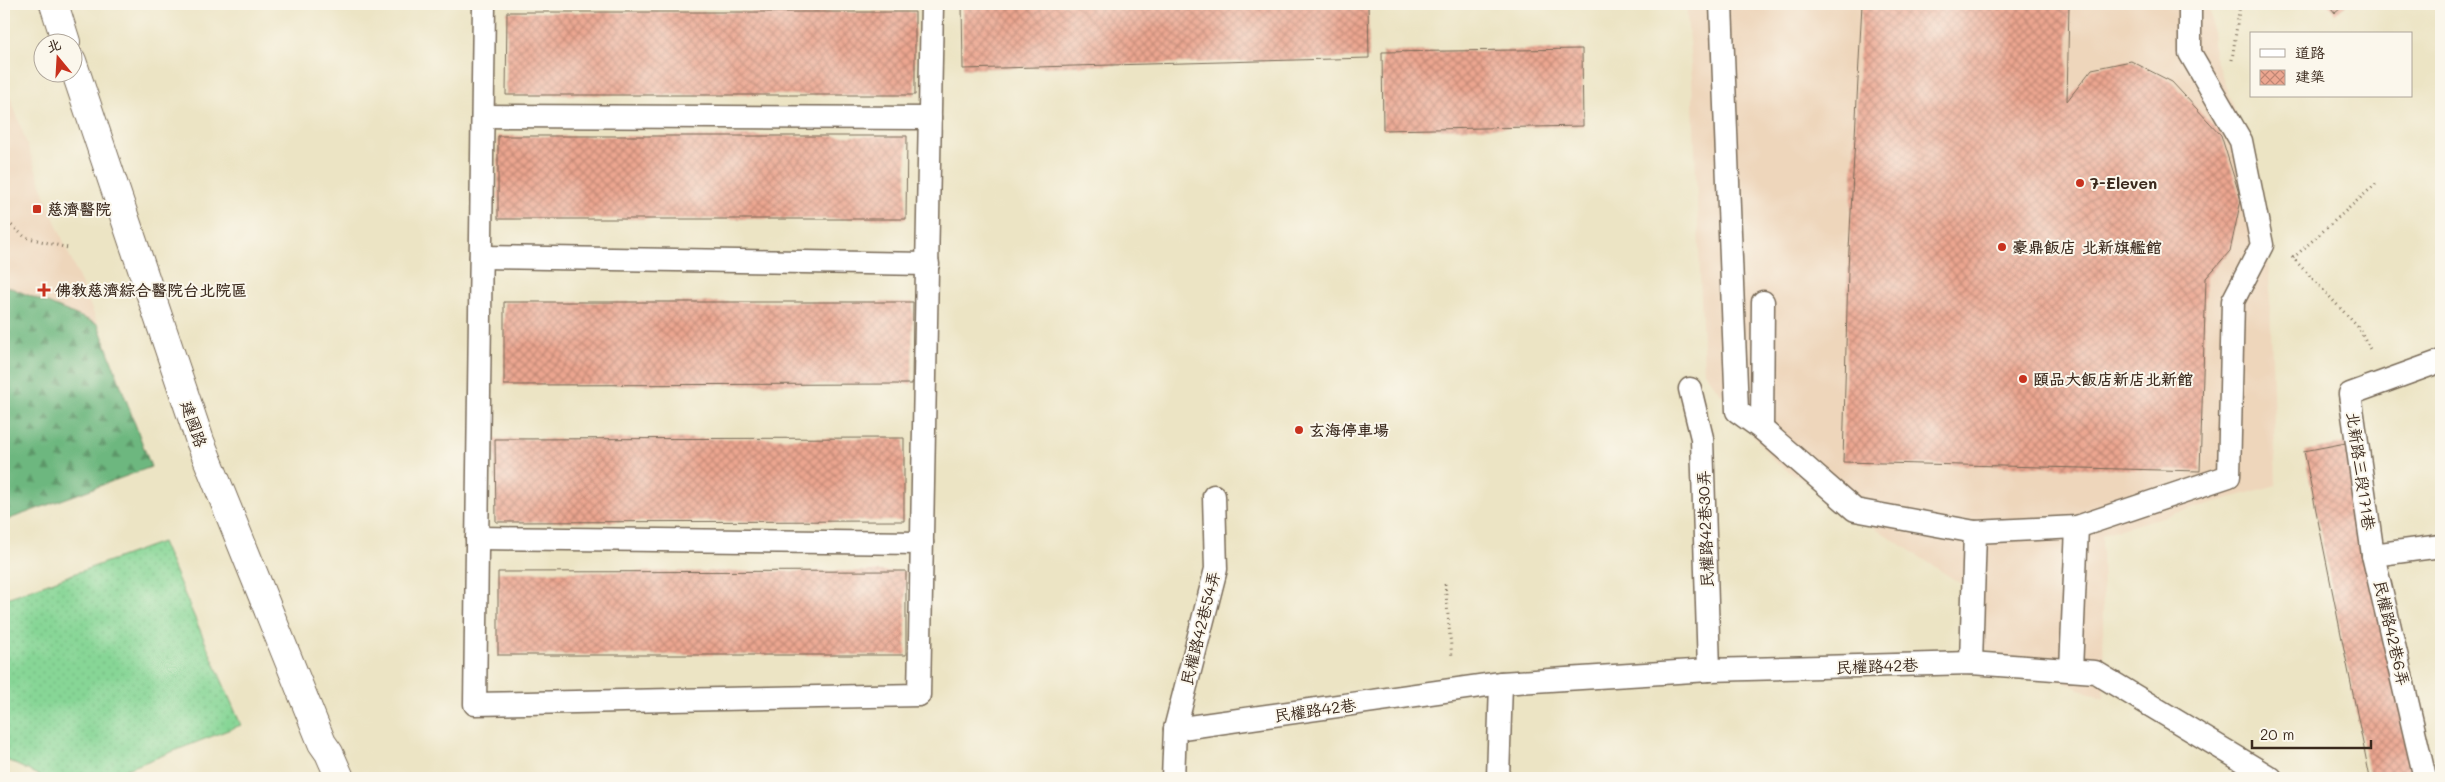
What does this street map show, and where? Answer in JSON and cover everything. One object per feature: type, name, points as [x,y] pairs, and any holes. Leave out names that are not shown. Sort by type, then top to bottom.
[{"type":"street","points":[[54,4],[63,32]]},
{"type":"street","name":"建國路","points":[[79,82],[200,441],[322,744],[329,754],[340,778]]},
{"type":"lane","points":[[484,4],[474,704],[920,695],[932,4]]},
{"type":"lane","points":[[1721,4],[1738,411],[1762,429],[1856,510],[1975,532],[2077,527],[2229,476],[2233,302],[2262,245],[2241,141],[2190,53],[2190,4]]},
{"type":"lane","points":[[483,116],[930,118]]},
{"type":"lane","points":[[481,257],[928,264]]},
{"type":"lane","points":[[1762,429],[1763,302]]},
{"type":"lane","name":"北新路三段171巷","points":[[2373,555],[2350,394],[2441,361]]},
{"type":"lane","name":"民權路42巷30弄","points":[[1690,390],[1702,438],[1709,670]]},
{"type":"lane","name":"民權路42巷54弄","points":[[1173,778],[1174,729],[1216,569],[1214,496]]},
{"type":"lane","points":[[2071,670],[2077,527]]},
{"type":"lane","points":[[1972,663],[1975,532]]},
{"type":"lane","points":[[477,538],[922,543]]},
{"type":"lane","points":[[2373,555],[2441,546]]},
{"type":"lane","name":"民權路42巷6弄","points":[[2373,555],[2425,778]]},
{"type":"lane","name":"民權路42巷","points":[[1174,729],[1501,683],[1709,670],[1972,663],[2095,672],[2271,778]]},
{"type":"lane","points":[[1498,778],[1501,683]]},
{"type":"path","points":[[2292,258],[2376,183]]},
{"type":"path","points":[[4,219],[25,237],[68,248]]},
{"type":"path","points":[[1445,584],[1455,690]]},
{"type":"shaded area","points":[[1686,4],[2210,4],[2214,54],[2254,167],[2269,270],[2276,485],[2102,534],[2104,699],[1964,640],[1964,586],[1775,462],[1704,372],[1692,78]]},
{"type":"shaded area","name":"佛教慈濟綜合醫院台北院區","points":[[4,79],[48,204],[98,324],[151,467],[4,521]]},
{"type":"green space","name":"佛教慈濟綜合醫院台北院區","points":[[4,285],[98,324],[151,467],[4,521]]},
{"type":"green space","points":[[162,542],[241,725],[104,778],[44,778],[9,761],[4,763],[4,599]]},
{"type":"building","points":[[962,4],[1368,4],[1369,58],[963,69]]},
{"type":"building","points":[[1862,4],[2069,4],[2067,101],[2092,69],[2131,61],[2172,82],[2221,135],[2241,200],[2230,251],[2206,278],[2200,471],[1843,462],[1848,269]]},
{"type":"building","points":[[2328,4],[2346,4],[2335,13]]},
{"type":"building","points":[[507,12],[915,12],[915,95],[506,95]]},
{"type":"building","points":[[1582,49],[1583,126],[1383,130],[1382,52]]},
{"type":"building","points":[[498,136],[907,136],[906,219],[498,219]]},
{"type":"building","points":[[504,302],[913,302],[912,384],[504,385]]},
{"type":"building","points":[[904,438],[904,521],[496,522],[495,439]]},
{"type":"building","points":[[2351,442],[2419,778],[2370,778],[2304,451]]},
{"type":"building","points":[[906,571],[906,655],[498,655],[498,572]]},
{"type":"place","name":"7-Eleven","points":[[2080,183]]},
{"type":"place","name":"慈濟醫院","points":[[37,209]]},
{"type":"place","name":"豪鼎飯店 北新旗艦館","points":[[2002,247]]},
{"type":"place","name":"佛教慈濟綜合醫院台北院區","points":[[44,290]]},
{"type":"place","name":"頤品大飯店新店北新館","points":[[2023,379]]},
{"type":"place","name":"玄海停車場","points":[[1299,430]]}]
